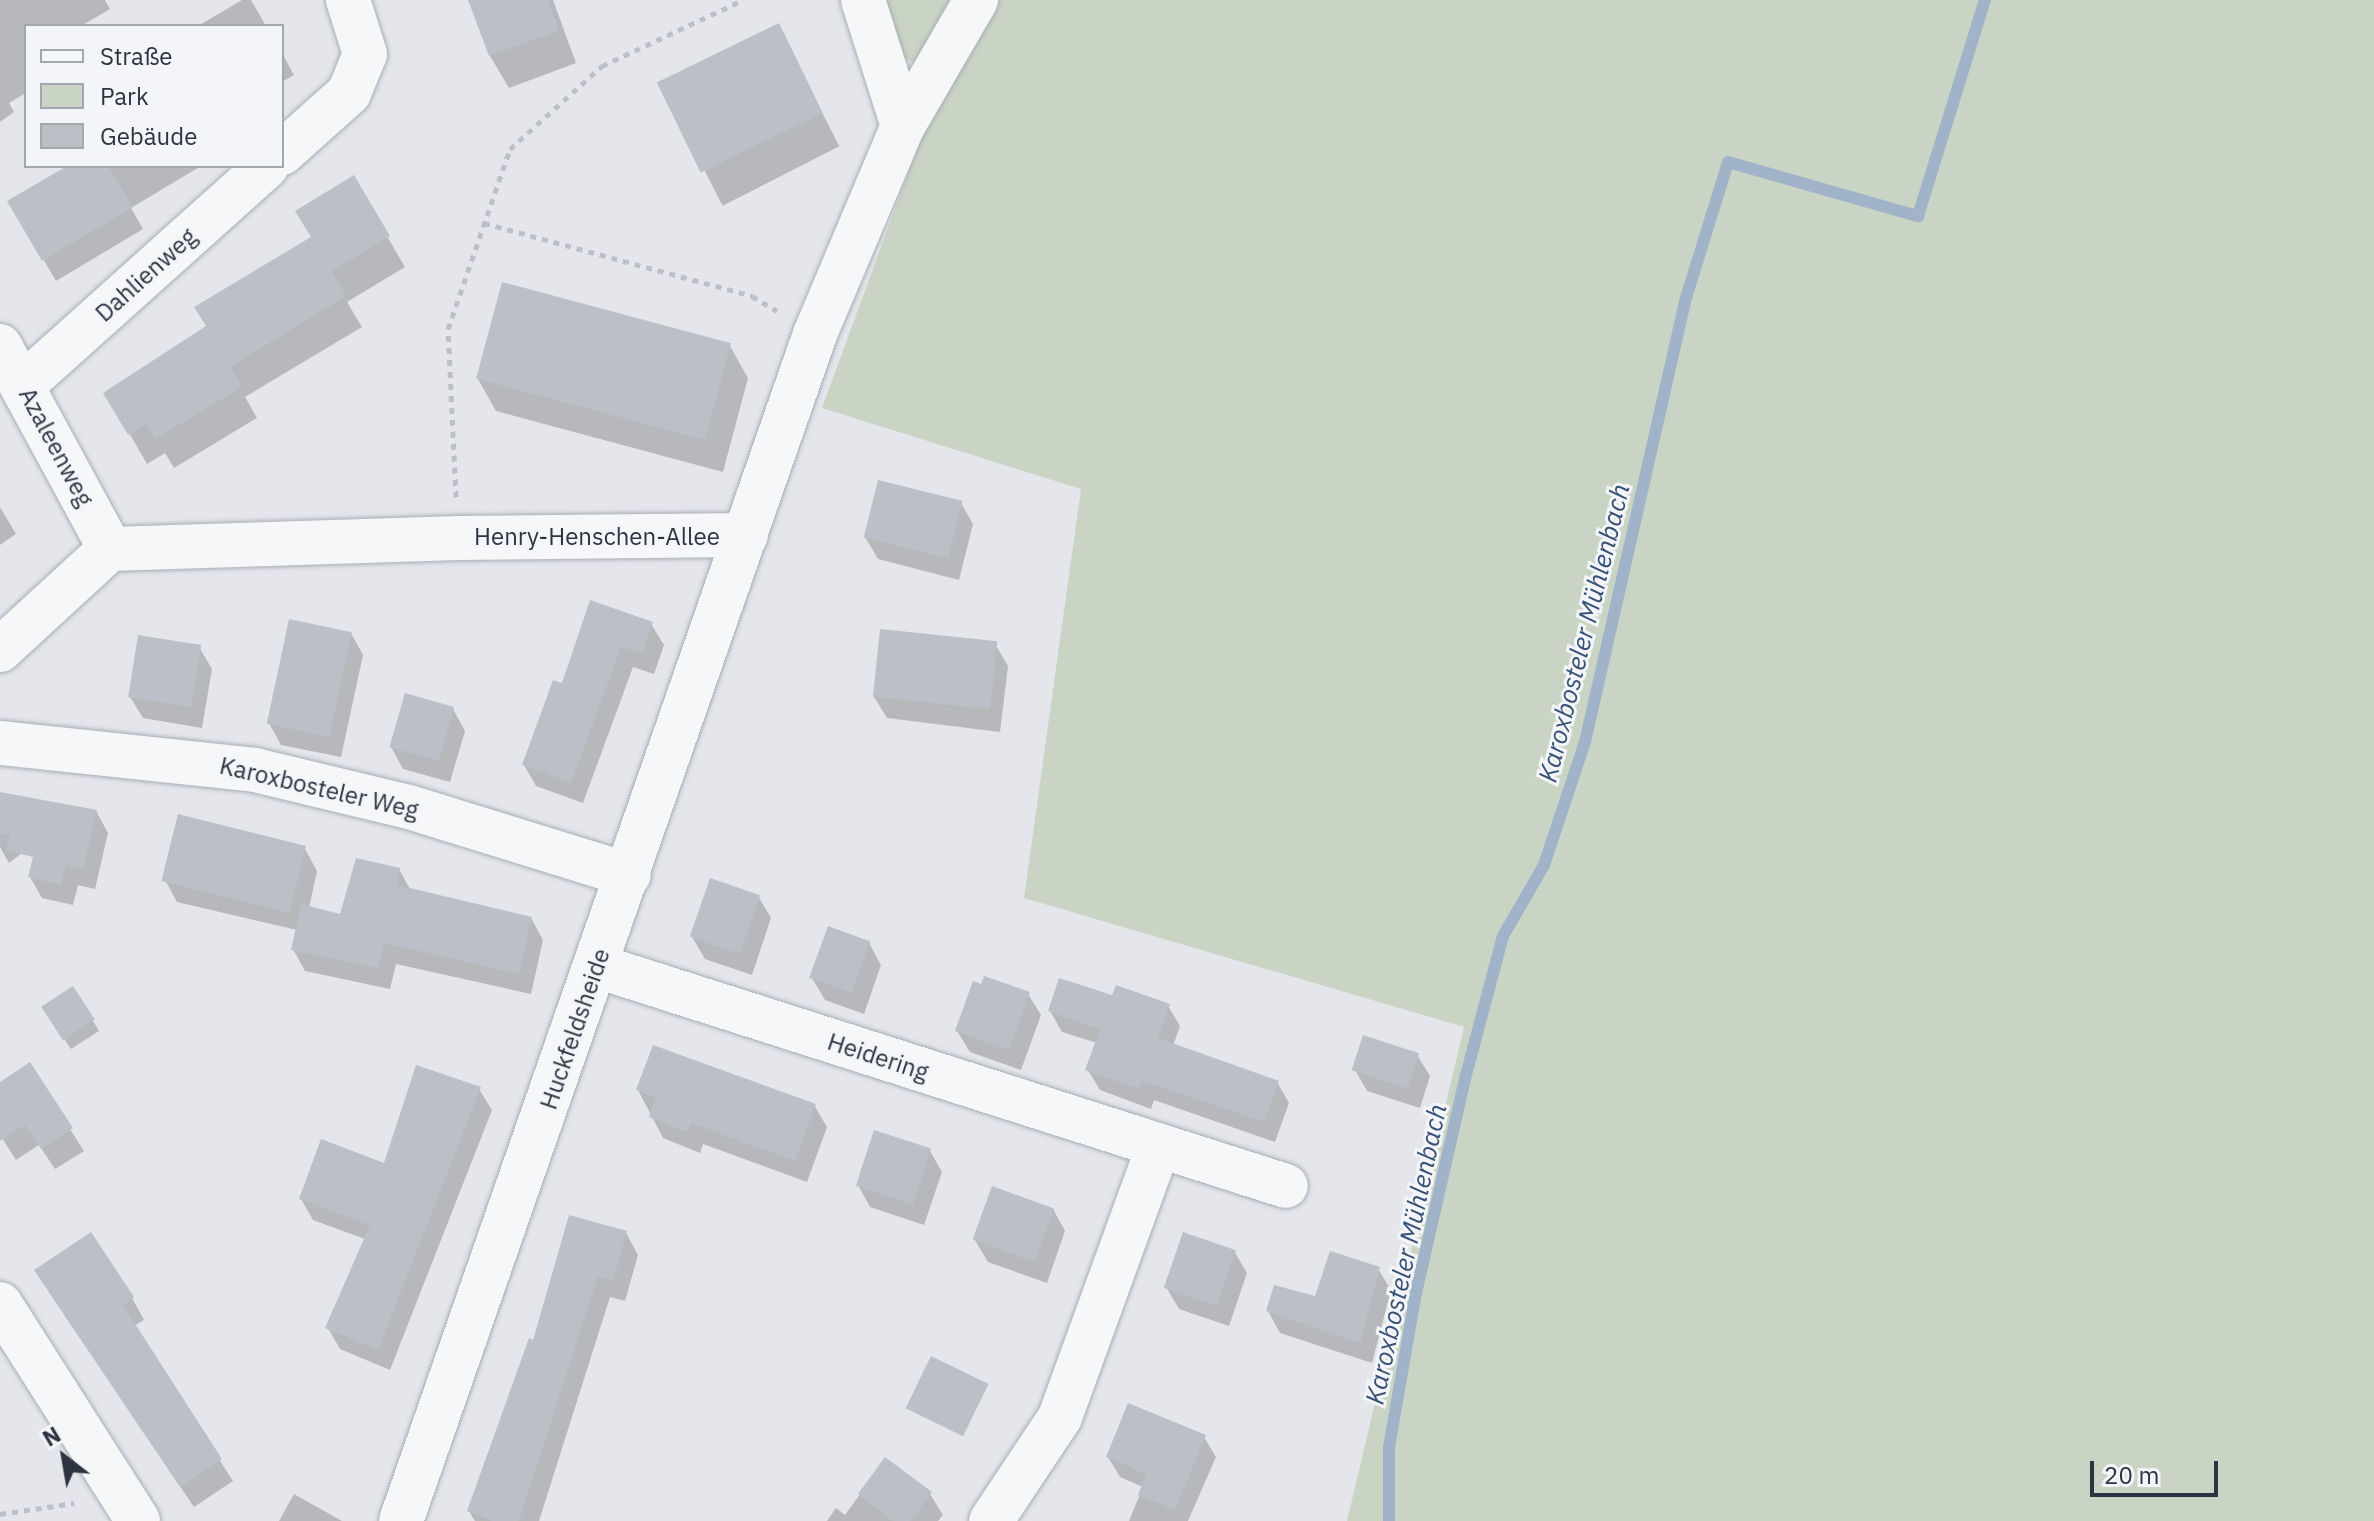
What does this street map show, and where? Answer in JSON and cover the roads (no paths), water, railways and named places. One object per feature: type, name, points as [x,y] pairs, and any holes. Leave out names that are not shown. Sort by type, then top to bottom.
[{"type":"street","points":[[284,151],[349,93],[365,54],[348,0]]},
{"type":"street","points":[[863,0],[903,126]]},
{"type":"street","name":"Henry-Henschen-Allee","points":[[110,549],[459,538],[746,535],[815,334],[903,126],[976,0]]},
{"type":"street","name":"Dahlienweg","points":[[24,384],[265,168]]},
{"type":"street","name":"Azaleenweg","points":[[0,346],[24,384],[110,549]]},
{"type":"street","name":"Huckfeldsheide","points":[[401,1521],[746,535]]},
{"type":"street","points":[[0,650],[110,549]]},
{"type":"street","name":"Karoxbosteler Weg","points":[[0,743],[255,770],[409,807],[629,875]]},
{"type":"street","name":"Heidering","points":[[597,966],[1158,1148],[1286,1186]]},
{"type":"street","points":[[991,1521],[1060,1417],[1158,1148]]},
{"type":"street","points":[[0,1304],[130,1508]]},
{"type":"waterway","name":"Karoxbosteler Mühlenbach","points":[[1389,1521],[1389,1447],[1416,1293],[1466,1075],[1503,936],[1544,865],[1585,742],[1686,298],[1728,162],[1918,216],[1985,0]]}]
